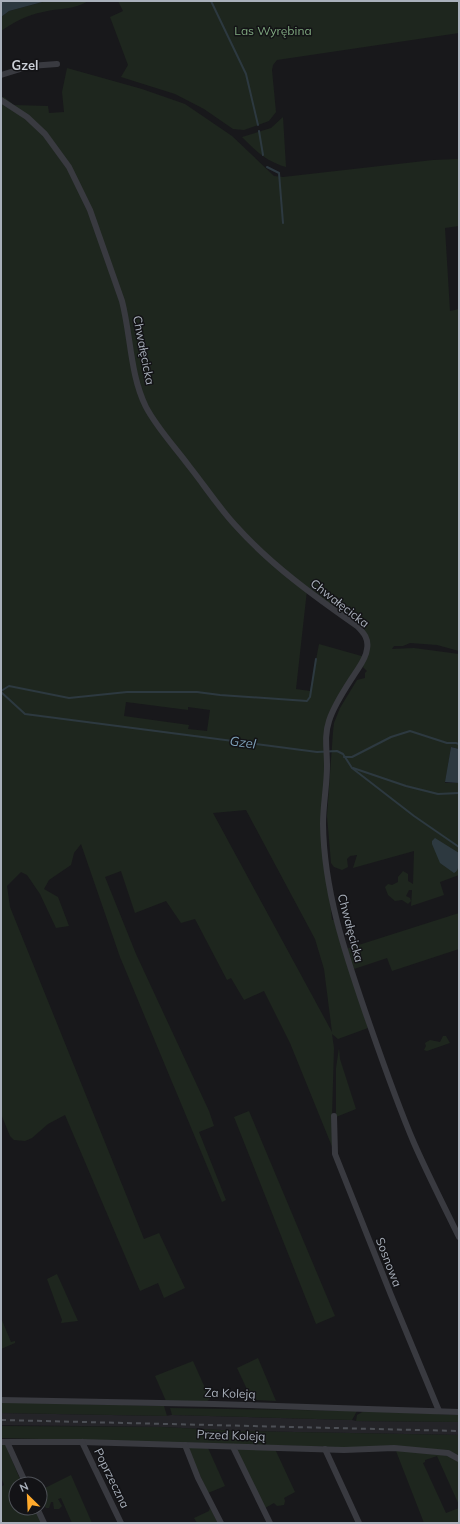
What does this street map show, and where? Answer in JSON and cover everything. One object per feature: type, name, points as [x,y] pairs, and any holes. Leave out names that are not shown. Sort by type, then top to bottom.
[{"type":"street","points":[[1,75],[30,66],[57,64]]},
{"type":"street","name":"Chwałęcicka","points":[[1,100],[27,117],[45,134],[70,167],[82,192],[122,301],[127,320],[133,363],[138,385],[146,407],[163,432],[236,526],[292,579],[357,626],[365,636],[367,643],[366,653],[329,720],[326,730],[326,777],[323,825],[328,880],[339,931],[376,1041],[410,1133],[430,1179],[459,1237]]},
{"type":"street","name":"Sosnowa","points":[[334,1116],[335,1154],[390,1295],[439,1411]]},
{"type":"street","name":"Za Koleją","points":[[1,1400],[208,1404],[459,1412]]},
{"type":"street","points":[[4,1442],[22,1476]]},
{"type":"street","name":"Przed Koleją","points":[[4,1442],[82,1442],[233,1447],[325,1448],[344,1450],[394,1448],[448,1453],[459,1459]]},
{"type":"street","name":"Poprzeczna","points":[[82,1442],[121,1523]]},
{"type":"street","points":[[185,1445],[198,1478],[220,1523]]},
{"type":"street","points":[[233,1447],[270,1523]]},
{"type":"street","points":[[325,1448],[360,1523]]},
{"type":"shaded area","points":[[1,1],[46,1],[9,11],[1,17]]},
{"type":"shaded area","points":[[451,747],[459,749],[459,783],[445,782]]},
{"type":"shaded area","points":[[435,838],[459,853],[459,862],[456,872],[454,873],[440,863],[432,844],[432,841]]},
{"type":"shaded area","points":[[1,1413],[172,1415],[356,1421],[459,1422],[459,1435],[241,1431],[162,1427],[1,1425]]},
{"type":"green space","points":[[46,1],[88,1],[77,6],[26,17],[1,31],[1,17],[9,11]]},
{"type":"green space","name":"Las Wyrębina","points":[[118,1],[459,1],[459,33],[277,60],[273,65],[272,70],[276,112],[269,121],[244,130],[233,129],[204,109],[175,94],[121,77],[128,65],[110,17],[123,11]]},
{"type":"green space","points":[[67,68],[142,89],[185,104],[232,136],[274,176],[283,177],[433,160],[459,159],[459,226],[445,228],[450,311],[459,309],[459,651],[437,645],[410,643],[403,646],[394,646],[392,649],[414,648],[459,654],[459,749],[451,747],[445,783],[459,783],[459,875],[440,882],[444,895],[411,906],[412,890],[409,890],[406,896],[410,898],[411,901],[408,904],[402,900],[395,901],[388,895],[385,887],[388,884],[392,885],[398,882],[398,877],[403,871],[408,874],[408,881],[413,884],[414,851],[353,868],[357,855],[350,856],[347,859],[348,867],[342,870],[334,867],[331,863],[327,816],[334,723],[340,708],[357,680],[365,678],[365,673],[367,671],[363,667],[369,648],[368,638],[307,590],[296,689],[310,691],[319,644],[365,657],[326,726],[325,771],[321,819],[332,920],[334,920],[368,1028],[338,1039],[332,1034],[334,1048],[332,1116],[333,1149],[290,1043],[264,991],[244,1000],[231,978],[227,980],[195,919],[181,923],[166,901],[135,913],[121,871],[105,877],[136,954],[209,1111],[214,1126],[199,1132],[226,1200],[222,1202],[120,957],[81,844],[74,853],[71,865],[49,880],[44,889],[58,897],[69,926],[56,928],[40,894],[27,875],[21,872],[7,886],[10,907],[144,1239],[159,1233],[185,1288],[164,1298],[158,1283],[140,1291],[65,1115],[48,1124],[32,1138],[25,1141],[14,1140],[10,1136],[1,1114],[1,98],[4,97],[14,105],[48,106],[49,113],[64,112],[62,92]],"holes":[[[126,702],[188,710],[188,707],[210,710],[207,731],[188,729],[189,725],[124,716]],[[246,810],[315,939],[324,969],[332,1032],[213,813]]]},
{"type":"green space","points":[[283,117],[286,167],[273,162],[262,155],[242,137],[271,128]]},
{"type":"green space","points":[[459,913],[459,949],[392,971],[387,958],[354,969],[346,949]]},
{"type":"green space","points":[[443,1036],[446,1036],[450,1043],[427,1051],[424,1050],[426,1046],[425,1043],[430,1040],[440,1042]]},
{"type":"green space","points":[[339,1048],[340,1059],[356,1109],[336,1117],[336,1068]]},
{"type":"green space","points":[[249,1111],[335,1316],[316,1324],[234,1117]]},
{"type":"green space","points":[[57,1274],[78,1321],[61,1323],[62,1320],[47,1279]]},
{"type":"green space","points":[[1,1318],[11,1342],[15,1341],[15,1343],[1,1349]]},
{"type":"green space","points":[[258,1358],[276,1401],[252,1400],[237,1368]]},
{"type":"green space","points":[[193,1361],[210,1399],[207,1401],[166,1401],[155,1376]]},
{"type":"green space","points":[[1,1402],[164,1406],[167,1416],[1,1413]]},
{"type":"green space","points":[[170,1408],[357,1411],[352,1420],[172,1415]]},
{"type":"green space","points":[[364,1411],[459,1415],[459,1422],[356,1421],[357,1415]]},
{"type":"green space","points":[[1,1426],[162,1427],[241,1431],[459,1435],[459,1456],[448,1450],[1,1438]]},
{"type":"green space","points":[[1,1444],[5,1444],[19,1476],[8,1476],[8,1516],[38,1516],[42,1523],[1,1523],[1,1487],[4,1485],[1,1477]]},
{"type":"green space","points":[[190,1448],[208,1448],[225,1486],[208,1493],[189,1451]]},
{"type":"green space","points":[[235,1449],[275,1449],[295,1492],[284,1498],[284,1505],[277,1506],[274,1503],[265,1508]]},
{"type":"green space","points":[[396,1451],[438,1454],[454,1458],[459,1462],[459,1505],[437,1456],[425,1460],[423,1463],[446,1513],[459,1508],[459,1523],[424,1523]]},
{"type":"green space","points":[[71,1475],[92,1523],[72,1523],[61,1498],[58,1499],[62,1506],[59,1509],[54,1509],[53,1502],[51,1502],[48,1508],[48,1486]]},
{"type":"green space","points":[[210,1508],[218,1523],[197,1523],[194,1518],[209,1511]]},
{"type":"waterway","points":[[211,1],[246,74],[258,125]]},
{"type":"waterway","points":[[259,131],[263,155]]},
{"type":"waterway","points":[[267,167],[279,173],[283,223]]},
{"type":"waterway","points":[[1,691],[9,686],[69,698],[127,692],[197,692],[307,701],[310,697],[316,659]]},
{"type":"waterway","name":"Gzel","points":[[1,692],[25,714],[317,752],[337,751],[343,754],[352,768],[414,816],[459,847]]},
{"type":"waterway","points":[[344,757],[352,757],[391,737],[410,731],[447,743],[459,744]]},
{"type":"waterway","points":[[353,768],[406,786],[438,794],[459,793]]},
{"type":"railway","points":[[1,1420],[459,1431]]},
{"type":"district","name":"Gzel","points":[[25,65]]}]
